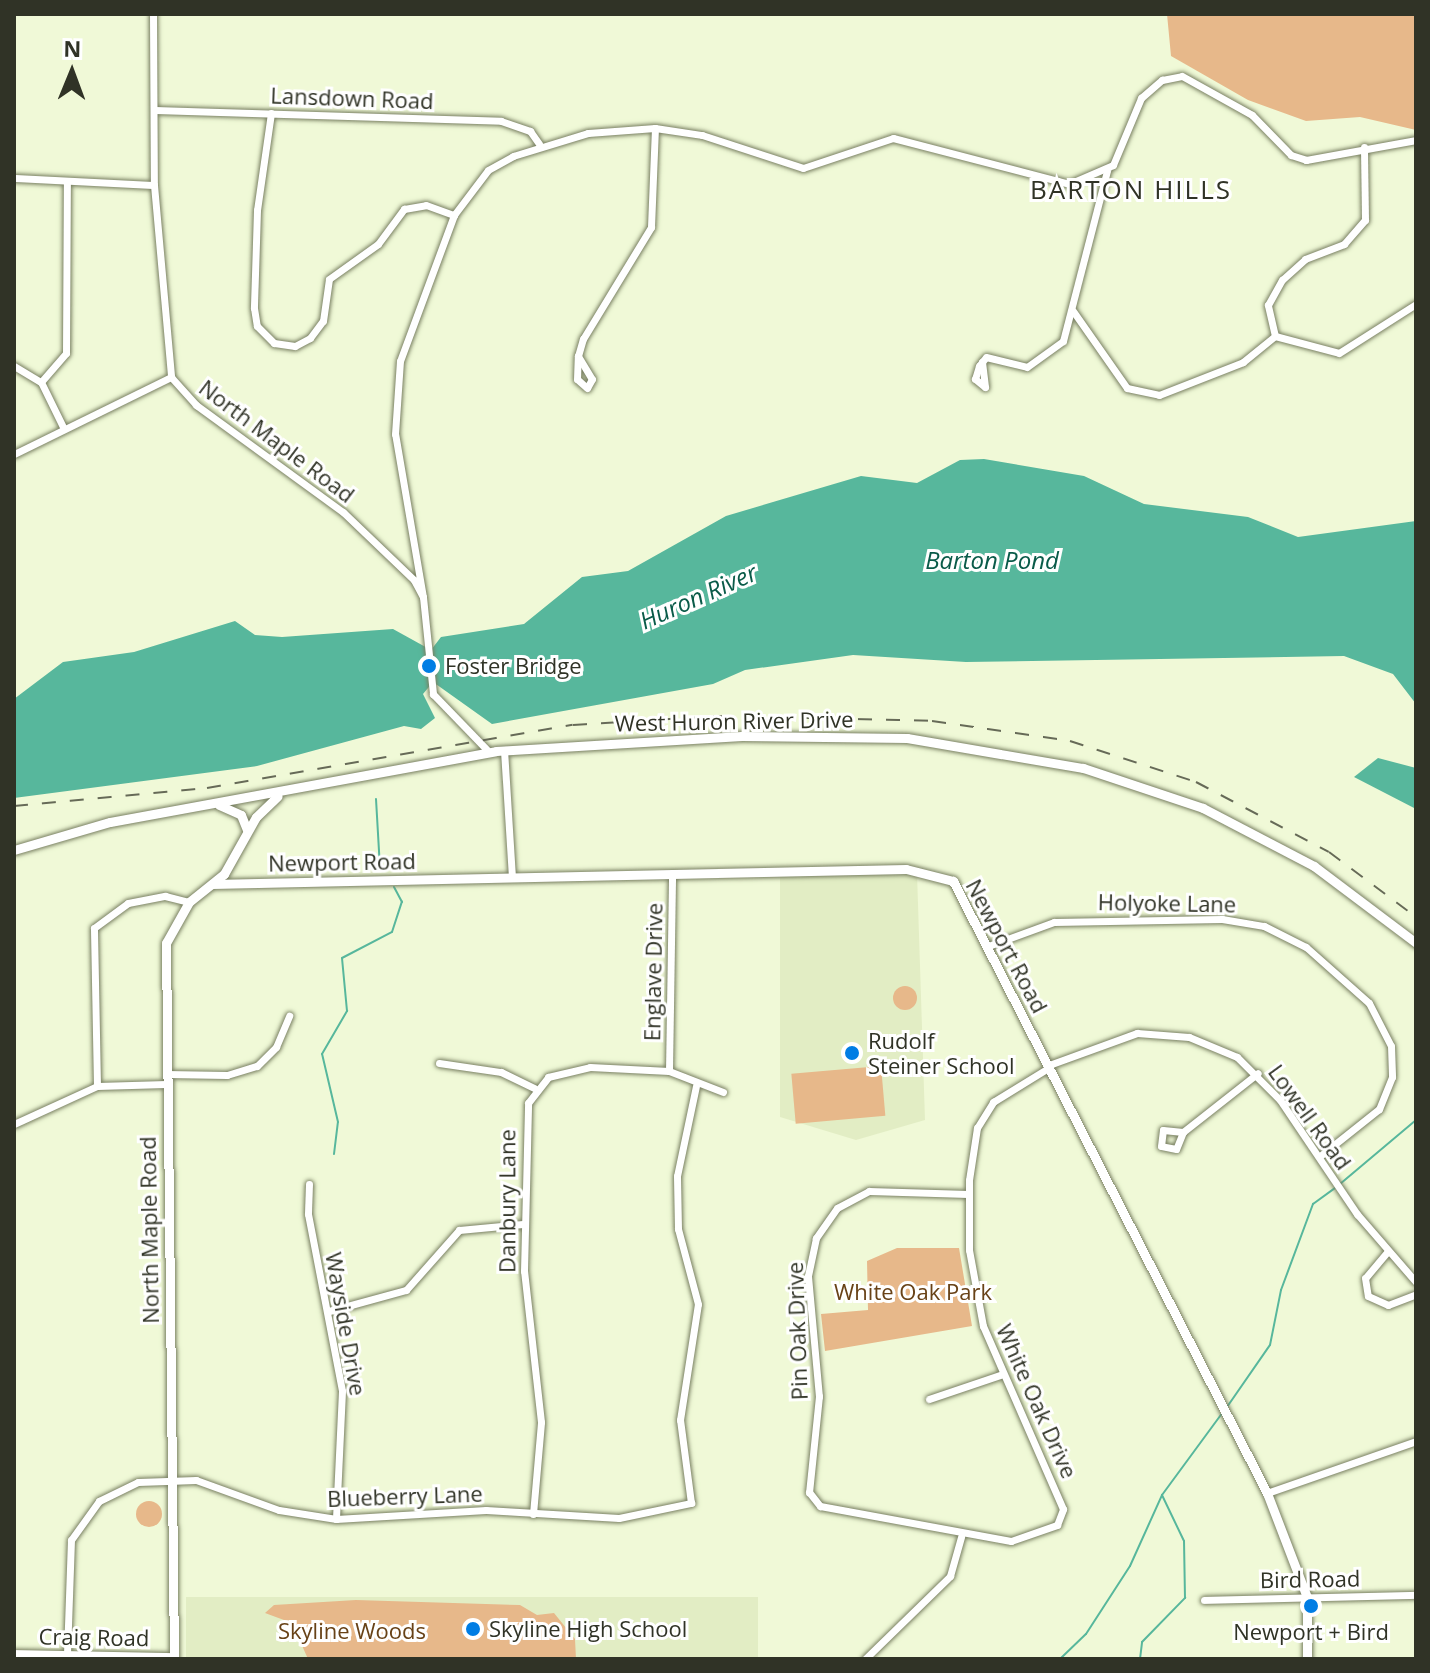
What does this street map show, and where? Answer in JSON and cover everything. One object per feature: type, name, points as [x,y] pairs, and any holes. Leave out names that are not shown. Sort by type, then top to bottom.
[{"type":"street","name":"North Maple Road","points":[[153,14],[154,185],[171,377],[196,405],[343,512],[423,597]]},
{"type":"street","points":[[982,362],[990,355],[1008,367],[1037,363],[1063,341],[1107,171],[1141,98],[1171,77],[1195,78],[1252,115],[1291,155],[1323,159],[1364,147],[1416,140]]},
{"type":"street","name":"Lansdown Road","points":[[155,110],[501,121],[530,131],[539,144]]},
{"type":"street","points":[[271,113],[273,140],[259,187],[254,308],[257,326],[274,343],[295,346],[310,338],[323,321],[329,279],[370,252],[404,209],[426,205],[454,215]]},
{"type":"street","points":[[578,356],[651,227],[655,128]]},
{"type":"street","points":[[489,752],[431,686],[423,597],[395,397],[410,321],[454,215],[488,170],[539,144],[655,128],[702,135],[794,168],[893,138],[1057,185],[1107,171]]},
{"type":"street","points":[[1275,336],[1268,305],[1282,280],[1305,259],[1344,244],[1365,220],[1364,147]]},
{"type":"street","points":[[14,178],[154,185]]},
{"type":"street","points":[[41,382],[66,353],[67,181]]},
{"type":"street","points":[[1275,336],[1339,353],[1416,304]]},
{"type":"street","points":[[1073,311],[1119,378],[1141,394],[1175,392],[1243,362],[1275,336]]},
{"type":"street","points":[[14,366],[41,382],[64,429]]},
{"type":"street","points":[[14,454],[171,377]]},
{"type":"street","name":"West Huron River Drive","points":[[14,850],[110,822],[281,795],[489,752],[827,735],[975,746],[1063,763],[1164,792],[1238,825],[1361,897],[1416,943]]},
{"type":"street","points":[[504,750],[512,876]]},
{"type":"street","name":"North Maple Road","points":[[174,1658],[166,943],[189,902],[212,884],[247,830],[281,795]]},
{"type":"street","points":[[215,804],[241,815],[247,830]]},
{"type":"street","name":"Newport Road","points":[[212,884],[672,873],[936,872],[961,889],[1267,1493],[1307,1597],[1307,1659]]},
{"type":"street","name":"Englave Drive","points":[[669,1071],[672,873]]},
{"type":"street","points":[[97,1086],[94,928],[128,903],[165,896],[189,902]]},
{"type":"street","name":"Holyoke Lane","points":[[991,945],[1054,922],[1222,919],[1264,926],[1306,947],[1369,1003],[1391,1046],[1392,1077],[1379,1109],[1320,1156]]},
{"type":"street","points":[[14,1124],[97,1086],[227,1075],[257,1066],[276,1047],[289,1016]]},
{"type":"street","name":"Lowell Road","points":[[1049,1066],[1105,1040],[1160,1034],[1215,1046],[1258,1073],[1342,1191],[1416,1282]]},
{"type":"street","points":[[439,1063],[501,1072],[534,1088],[590,1067],[669,1071],[696,1086],[723,1092]]},
{"type":"street","name":"White Oak Drive","points":[[961,1537],[1035,1535],[1057,1525],[1062,1501],[1000,1375],[974,1285],[968,1194],[977,1128],[993,1102],[1049,1066]]},
{"type":"street","points":[[1183,1132],[1258,1073]]},
{"type":"street","name":"Blueberry Lane","points":[[67,1654],[67,1565],[81,1523],[119,1488],[171,1479],[336,1519],[533,1514],[619,1518],[691,1503],[680,1420],[698,1304],[678,1229],[677,1176],[696,1086]]},
{"type":"street","name":"Danbury Lane","points":[[533,1514],[541,1422],[523,1224],[523,1122],[534,1088]]},
{"type":"street","name":"Wayside Drive","points":[[309,1184],[307,1213],[329,1311],[344,1421],[336,1519]]},
{"type":"street","name":"Pin Oak Drive","points":[[961,1537],[810,1499],[819,1396],[808,1276],[816,1238],[837,1208],[869,1191],[968,1194]]},
{"type":"street","points":[[329,1311],[406,1290],[459,1230],[523,1224]]},
{"type":"street","points":[[1388,1251],[1365,1278],[1368,1296],[1388,1305],[1416,1294]]},
{"type":"street","points":[[929,1399],[1000,1375]]},
{"type":"street","points":[[1267,1493],[1416,1441]]},
{"type":"street","points":[[865,1659],[950,1576],[961,1537]]},
{"type":"street","name":"Bird Road","points":[[1204,1600],[1416,1595]]},
{"type":"street","name":"Craig Road","points":[[14,1653],[174,1658]]},
{"type":"shaded area","name":"Rudolf Steiner School","points":[[917,873],[925,1120],[856,1140],[780,1117],[780,875]]},
{"type":"shaded area","name":"Skyline High School","points":[[186,1597],[758,1597],[758,1659],[186,1659]]},
{"type":"green space","points":[[1167,14],[1416,14],[1416,130],[1360,117],[1306,121],[1248,100],[1171,56]]},
{"type":"green space","points":[[905,986],[913,990],[917,998],[913,1006],[905,1010],[897,1006],[893,998],[897,990]]},
{"type":"green space","points":[[881,1066],[885,1116],[796,1124],[791,1074]]},
{"type":"green space","name":"White Oak Park","points":[[897,1248],[959,1248],[972,1326],[825,1351],[821,1314],[868,1310],[867,1261]]},
{"type":"green space","points":[[149,1501],[158,1505],[162,1514],[158,1523],[149,1527],[140,1523],[136,1514],[140,1505]]},
{"type":"green space","name":"Skyline Woods","points":[[356,1600],[520,1605],[537,1615],[554,1613],[575,1639],[576,1659],[308,1659],[292,1623],[265,1613],[274,1605]]},
{"type":"water","name":"Barton Pond","points":[[984,459],[1084,476],[1144,504],[1248,517],[1298,537],[1416,521],[1416,704],[1393,674],[1344,656],[966,662],[853,655],[745,670],[713,684],[492,724],[433,682],[423,694],[435,718],[421,729],[404,726],[257,766],[14,798],[14,699],[63,662],[134,652],[235,621],[255,635],[282,637],[393,629],[431,650],[441,637],[524,624],[582,577],[628,571],[726,516],[861,476],[917,483],[960,460]]},
{"type":"water","points":[[1378,758],[1416,768],[1416,809],[1354,777]]},
{"type":"waterway","points":[[376,799],[380,869]]},
{"type":"waterway","points":[[334,1154],[338,1122],[322,1054],[347,1011],[342,958],[392,932],[402,902],[394,887]]},
{"type":"waterway","points":[[1340,1184],[1416,1120]]},
{"type":"waterway","points":[[1227,1407],[1270,1345],[1281,1290],[1313,1204],[1335,1188]]},
{"type":"waterway","points":[[1060,1659],[1086,1634],[1130,1566],[1162,1495],[1223,1412]]},
{"type":"waterway","points":[[1140,1659],[1142,1642],[1185,1598],[1184,1541],[1162,1495]]},
{"type":"railway","points":[[14,806],[207,788],[573,725],[718,716],[932,721],[1070,741],[1196,782],[1329,852],[1416,917]]},
{"type":"place","name":"Foster Bridge","points":[[429,666]]},
{"type":"place","name":"Rudolf Steiner School","points":[[852,1053]]},
{"type":"place","name":"Newport + Bird","points":[[1311,1606]]},
{"type":"place","name":"Skyline High School","points":[[473,1629]]},
{"type":"district","name":"BARTON HILLS","points":[[1131,190]]},
{"type":"water label","name":"Huron River","points":[[698,596]]}]
